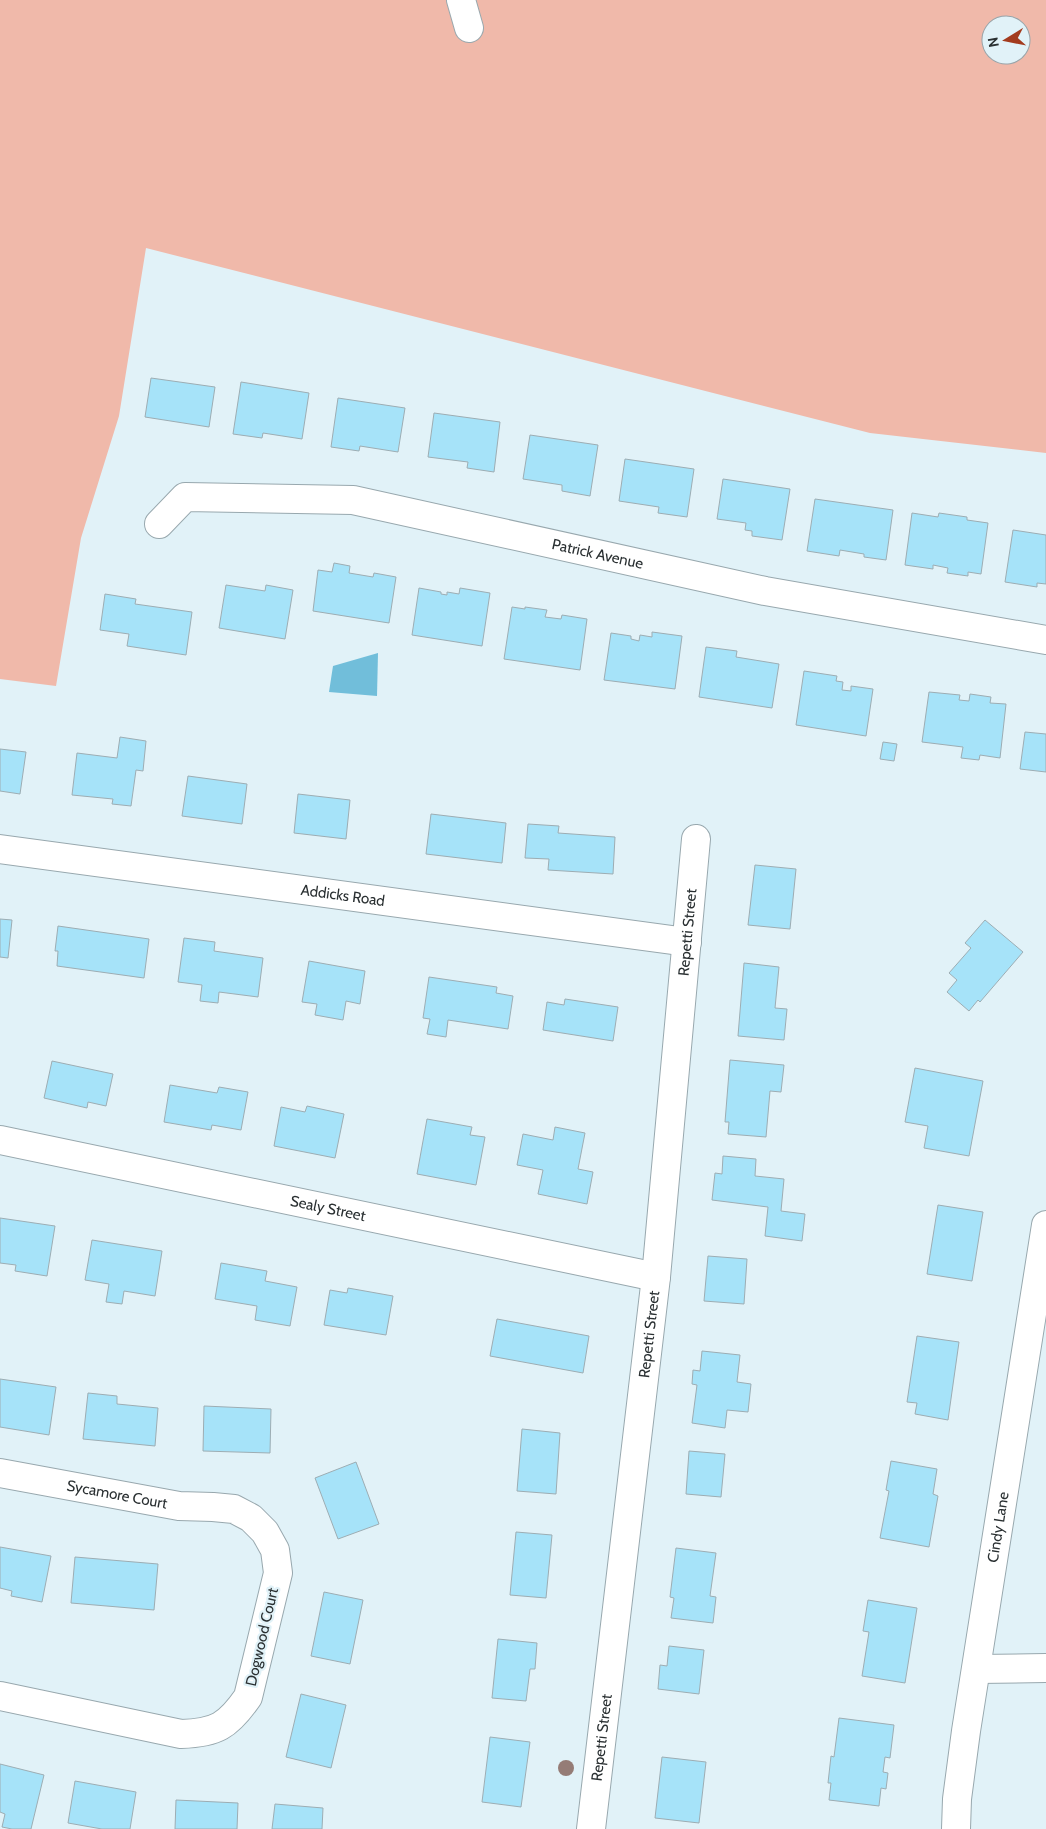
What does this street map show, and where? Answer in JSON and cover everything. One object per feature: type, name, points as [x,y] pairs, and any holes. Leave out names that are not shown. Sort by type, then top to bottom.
[{"type":"street","points":[[461,0],[469,28]]},
{"type":"street","name":"Patrick Avenue","points":[[159,524],[185,497],[353,500],[765,591],[1046,640]]},
{"type":"street","name":"Repetti Street","points":[[591,1829],[656,1277],[696,839]]},
{"type":"street","name":"Addicks Road","points":[[0,849],[687,942]]},
{"type":"street","name":"Sealy Street","points":[[0,1140],[656,1277]]},
{"type":"street","name":"Cindy Lane","points":[[956,1829],[966,1731],[1046,1225]]},
{"type":"street","name":"Sycamore Court","points":[[0,1473],[179,1506],[234,1510]]},
{"type":"street","name":"Dogwood Court","points":[[0,1696],[181,1734],[201,1734],[219,1728],[236,1715],[248,1697],[278,1573],[275,1550],[266,1532],[251,1518],[234,1510]]},
{"type":"street","points":[[977,1669],[1046,1668]]},
{"type":"shaded area","points":[[0,0],[1046,0],[1046,453],[870,433],[146,248],[119,416],[81,538],[56,686],[0,679]]},
{"type":"water","points":[[378,653],[377,696],[329,692],[333,666]]},
{"type":"building","points":[[151,378],[215,387],[209,427],[145,417]]},
{"type":"building","points":[[241,382],[309,393],[302,439],[263,433],[262,438],[233,434]]},
{"type":"building","points":[[338,398],[405,408],[398,452],[360,446],[359,451],[331,447]]},
{"type":"building","points":[[434,413],[500,422],[494,472],[467,468],[468,462],[428,457]]},
{"type":"building","points":[[530,435],[598,445],[590,496],[562,491],[562,485],[523,479]]},
{"type":"building","points":[[625,459],[694,469],[687,517],[658,513],[659,507],[619,501]]},
{"type":"building","points":[[723,479],[790,489],[782,540],[752,536],[752,531],[745,530],[746,523],[717,519]]},
{"type":"building","points":[[815,499],[893,510],[886,560],[864,557],[864,554],[840,550],[839,556],[807,551]]},
{"type":"building","points":[[912,513],[938,517],[939,513],[967,517],[967,520],[988,523],[981,574],[968,572],[968,576],[947,573],[948,568],[933,565],[933,569],[905,565]]},
{"type":"building","points":[[1013,530],[1046,535],[1046,584],[1037,583],[1037,587],[1005,582]]},
{"type":"building","points":[[334,563],[350,566],[349,573],[373,577],[374,573],[396,577],[389,623],[313,611],[318,570],[332,572]]},
{"type":"building","points":[[226,585],[265,591],[266,585],[293,590],[285,639],[219,628]]},
{"type":"building","points":[[419,588],[447,595],[447,592],[459,594],[460,588],[490,593],[482,646],[412,635]]},
{"type":"building","points":[[105,594],[136,599],[135,604],[192,612],[186,655],[127,646],[129,634],[100,630]]},
{"type":"building","points":[[512,607],[547,610],[545,617],[561,619],[562,615],[587,619],[580,670],[504,659]]},
{"type":"building","points":[[652,632],[682,636],[675,689],[604,680],[611,633],[631,636],[631,639],[639,641],[640,635],[652,637]]},
{"type":"building","points":[[706,647],[737,651],[736,657],[779,664],[772,708],[699,697]]},
{"type":"building","points":[[804,671],[837,676],[836,681],[843,682],[842,690],[851,691],[851,686],[873,689],[866,736],[796,725]]},
{"type":"building","points":[[929,692],[960,695],[959,700],[969,701],[970,694],[991,697],[990,703],[1006,704],[1000,758],[980,755],[979,760],[961,758],[963,747],[922,742]]},
{"type":"building","points":[[1025,732],[1046,734],[1046,772],[1020,769]]},
{"type":"building","points":[[120,737],[146,741],[143,771],[136,770],[131,806],[112,804],[113,799],[72,795],[77,753],[117,758]]},
{"type":"building","points":[[883,742],[897,744],[894,761],[880,759]]},
{"type":"building","points":[[0,749],[26,752],[20,794],[0,791]]},
{"type":"building","points":[[188,776],[247,784],[242,824],[182,816]]},
{"type":"building","points":[[298,794],[350,800],[346,839],[294,833]]},
{"type":"building","points":[[431,814],[506,823],[502,863],[426,854]]},
{"type":"building","points":[[528,824],[559,826],[558,833],[615,837],[613,874],[548,870],[549,859],[525,858]]},
{"type":"building","points":[[755,865],[796,869],[790,929],[748,925]]},
{"type":"building","points":[[0,919],[12,920],[8,958],[0,957]]},
{"type":"building","points":[[985,920],[1023,952],[980,1002],[978,1000],[969,1011],[947,992],[957,980],[949,973],[971,948],[965,943]]},
{"type":"building","points":[[58,926],[149,939],[144,978],[57,966],[58,951],[55,951]]},
{"type":"building","points":[[184,938],[215,942],[214,951],[263,958],[258,997],[219,992],[218,1003],[200,1001],[202,985],[178,982]]},
{"type":"building","points":[[309,961],[365,971],[360,1004],[346,1001],[343,1020],[315,1015],[317,1004],[302,1002]]},
{"type":"building","points":[[744,963],[779,967],[775,1008],[787,1009],[784,1040],[738,1036]]},
{"type":"building","points":[[429,977],[497,987],[496,993],[513,996],[508,1029],[448,1020],[446,1037],[427,1034],[430,1019],[423,1018]]},
{"type":"building","points":[[565,999],[618,1007],[613,1041],[543,1030],[547,1002],[564,1005]]},
{"type":"building","points":[[730,1060],[784,1065],[781,1092],[770,1091],[766,1137],[728,1134],[729,1122],[725,1122]]},
{"type":"building","points":[[52,1061],[113,1074],[106,1106],[88,1102],[87,1108],[44,1098]]},
{"type":"building","points":[[915,1068],[983,1081],[969,1156],[924,1148],[928,1126],[905,1122]]},
{"type":"building","points":[[170,1085],[217,1093],[219,1087],[248,1092],[241,1130],[212,1125],[211,1130],[164,1122]]},
{"type":"building","points":[[307,1106],[344,1114],[335,1158],[274,1146],[281,1107],[305,1112]]},
{"type":"building","points":[[427,1119],[472,1127],[470,1135],[485,1137],[476,1185],[417,1174]]},
{"type":"building","points":[[555,1127],[585,1133],[578,1169],[593,1172],[587,1204],[538,1194],[543,1170],[517,1165],[523,1134],[553,1140]]},
{"type":"building","points":[[723,1156],[756,1159],[755,1176],[784,1179],[781,1211],[805,1214],[802,1241],[765,1236],[768,1207],[712,1200],[715,1173],[722,1174]]},
{"type":"building","points":[[938,1205],[983,1212],[972,1281],[927,1274]]},
{"type":"building","points":[[0,1218],[55,1226],[47,1276],[15,1271],[16,1265],[0,1263]]},
{"type":"building","points":[[92,1240],[162,1251],[155,1296],[124,1291],[122,1304],[106,1302],[109,1284],[85,1280]]},
{"type":"building","points":[[708,1256],[747,1259],[744,1304],[704,1301]]},
{"type":"building","points":[[221,1263],[267,1271],[265,1281],[297,1287],[290,1326],[255,1320],[257,1306],[215,1299]]},
{"type":"building","points":[[348,1288],[393,1296],[386,1335],[324,1325],[330,1290],[347,1293]]},
{"type":"building","points":[[497,1319],[589,1336],[583,1373],[490,1356]]},
{"type":"building","points":[[917,1336],[959,1342],[948,1420],[915,1414],[917,1403],[907,1402]]},
{"type":"building","points":[[702,1351],[740,1355],[737,1382],[751,1384],[748,1412],[727,1410],[725,1428],[692,1423],[697,1385],[692,1384],[693,1370],[700,1371]]},
{"type":"building","points":[[0,1379],[56,1387],[49,1435],[0,1427]]},
{"type":"building","points":[[88,1393],[117,1396],[117,1404],[158,1408],[155,1446],[83,1439]]},
{"type":"building","points":[[204,1406],[271,1409],[270,1453],[203,1451]]},
{"type":"building","points":[[522,1429],[560,1433],[556,1494],[517,1491]]},
{"type":"building","points":[[689,1451],[725,1454],[721,1497],[686,1494]]},
{"type":"building","points":[[891,1461],[937,1469],[933,1494],[938,1496],[929,1547],[880,1538],[889,1491],[886,1490]]},
{"type":"building","points":[[356,1462],[379,1524],[338,1539],[315,1478]]},
{"type":"building","points":[[516,1532],[552,1535],[546,1598],[510,1595]]},
{"type":"building","points":[[0,1547],[51,1556],[42,1602],[11,1596],[12,1591],[0,1588]]},
{"type":"building","points":[[676,1548],[716,1553],[710,1596],[716,1597],[713,1623],[671,1618],[674,1598],[670,1597]]},
{"type":"building","points":[[75,1557],[158,1564],[154,1610],[71,1603]]},
{"type":"building","points":[[324,1592],[363,1600],[350,1664],[311,1656]]},
{"type":"building","points":[[868,1600],[917,1608],[905,1683],[862,1676],[869,1632],[863,1631]]},
{"type":"building","points":[[498,1639],[537,1643],[535,1669],[530,1669],[526,1701],[492,1698]]},
{"type":"building","points":[[669,1646],[704,1650],[699,1694],[658,1689],[660,1665],[667,1666]]},
{"type":"building","points":[[301,1694],[346,1705],[331,1768],[286,1757]]},
{"type":"building","points":[[839,1718],[894,1725],[890,1758],[885,1757],[883,1772],[888,1773],[886,1789],[881,1788],[879,1806],[829,1800],[831,1783],[828,1783],[831,1756],[834,1757]]},
{"type":"building","points":[[490,1737],[530,1742],[521,1807],[482,1802]]},
{"type":"building","points":[[662,1757],[706,1762],[699,1823],[655,1818]]},
{"type":"building","points":[[0,1764],[44,1775],[31,1829],[2,1827],[5,1814],[0,1812]]},
{"type":"building","points":[[75,1781],[136,1792],[130,1829],[102,1829],[68,1823]]},
{"type":"building","points":[[176,1800],[238,1803],[237,1829],[175,1829]]},
{"type":"building","points":[[275,1804],[323,1808],[322,1829],[272,1829]]}]
